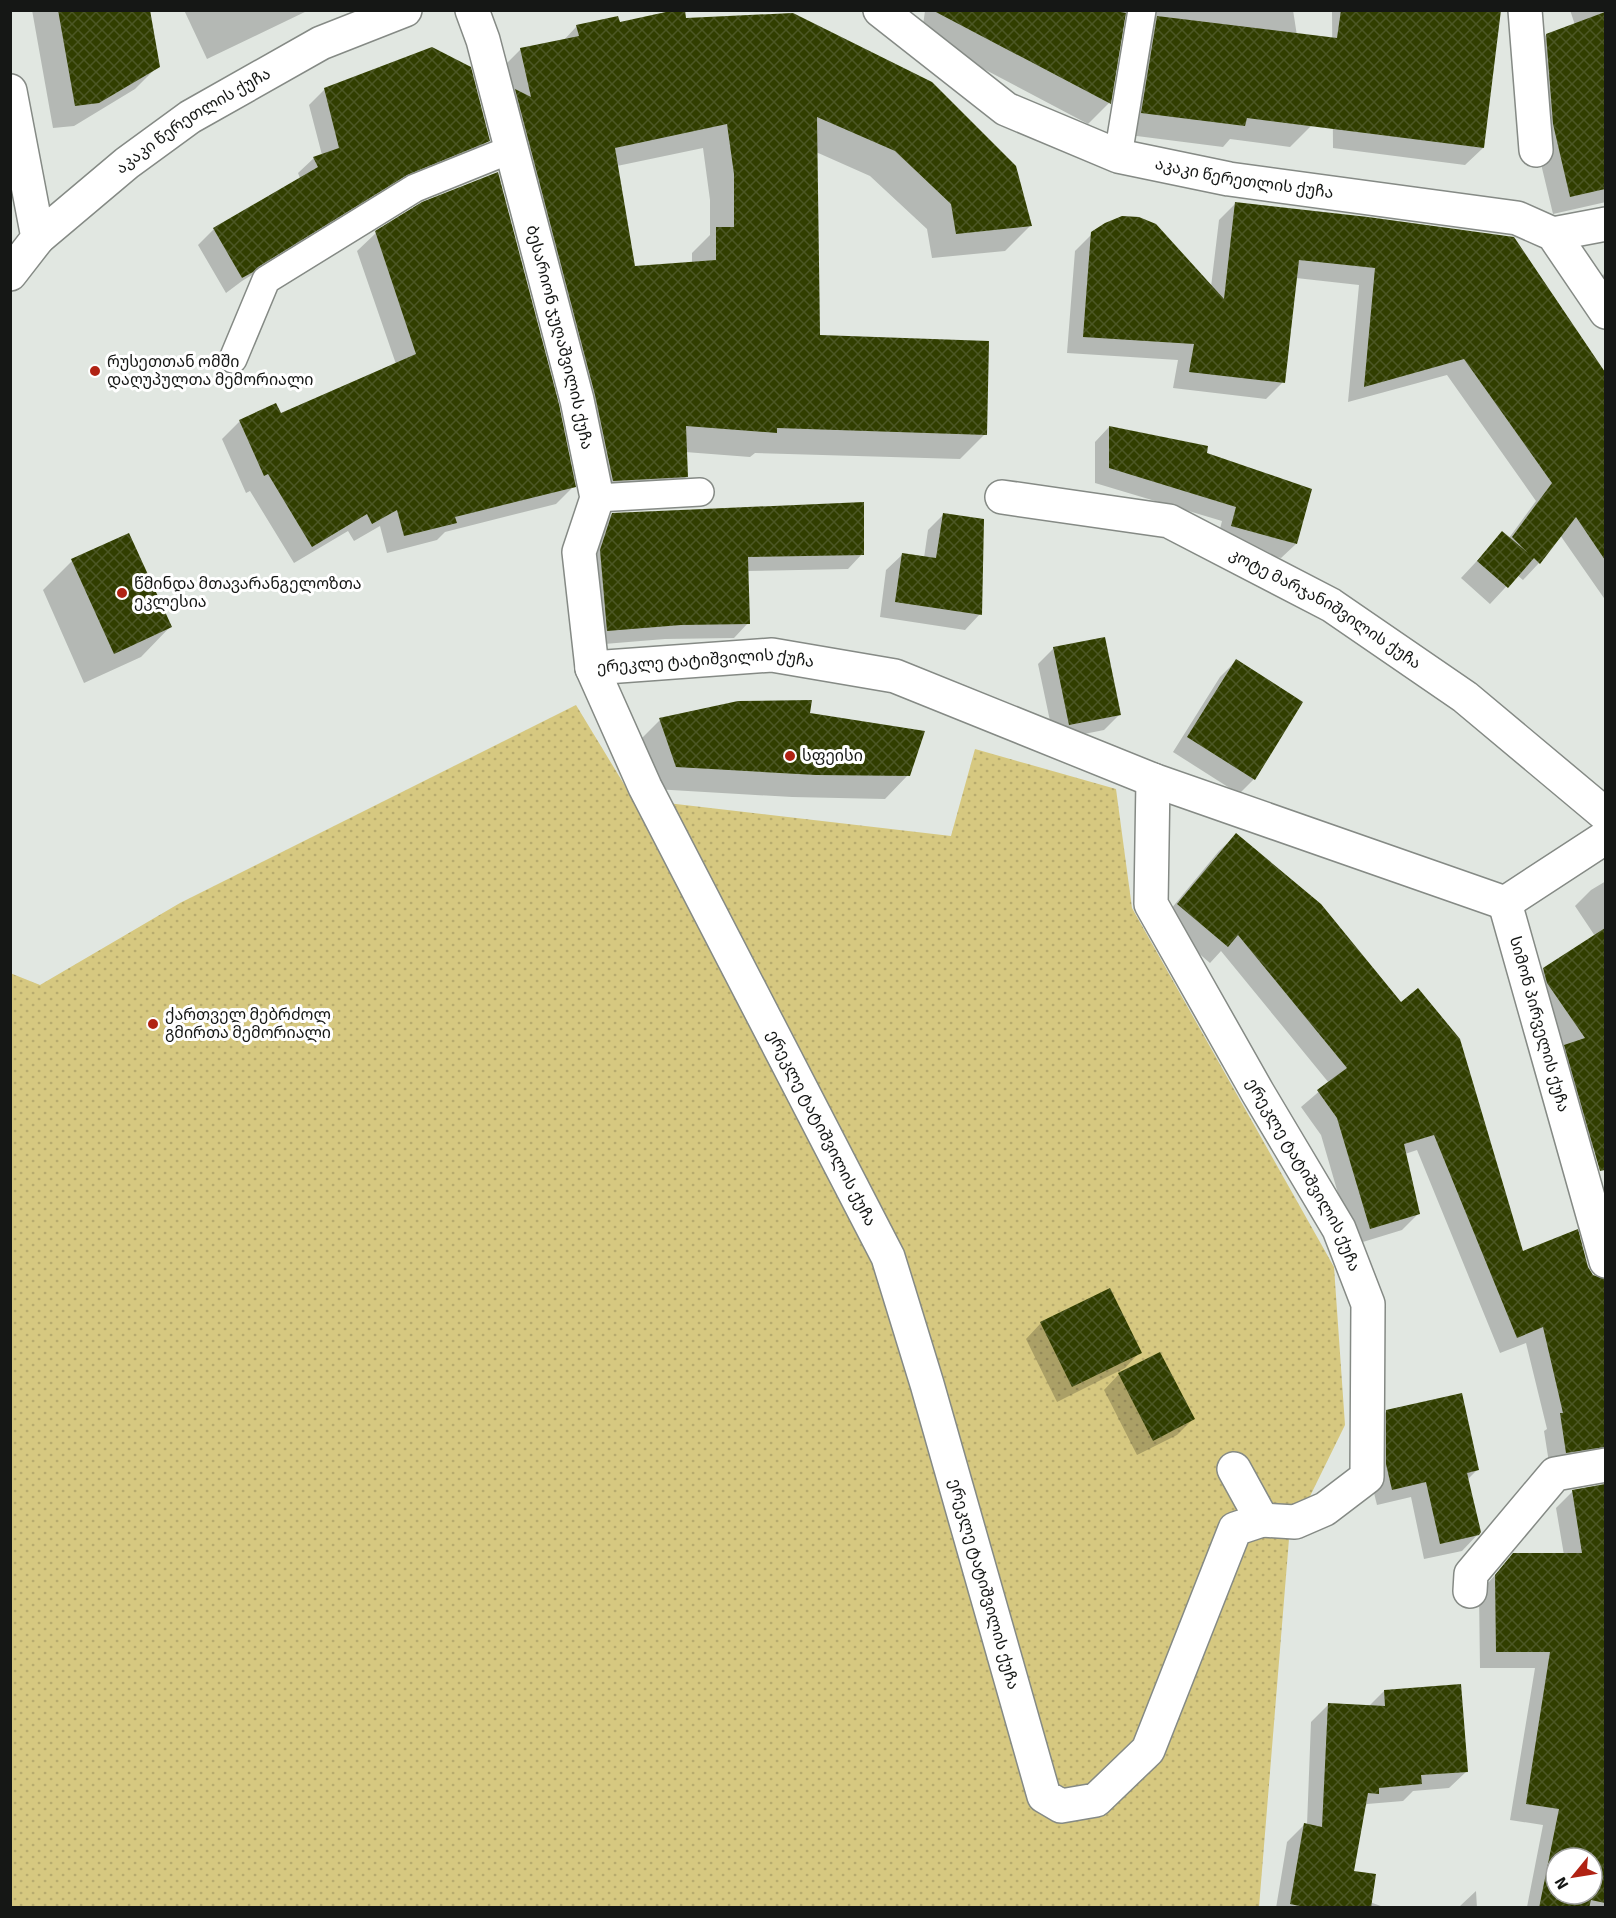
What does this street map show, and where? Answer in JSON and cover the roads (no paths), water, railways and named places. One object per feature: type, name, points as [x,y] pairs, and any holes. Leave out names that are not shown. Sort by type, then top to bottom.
[{"type":"street","name":"აკაკი წერეთლის ქუჩა","points":[[10,274],[38,238],[127,163],[190,117],[321,43],[405,10]]},
{"type":"street","name":"ბესარიონ ჯუღაშვილის ქუჩა","points":[[472,10],[483,40],[578,400],[597,498],[579,552],[592,668]]},
{"type":"street","name":"აკაკი წერეთლის ქუჩა","points":[[880,10],[1006,109],[1118,156],[1229,179],[1517,218],[1553,234]]},
{"type":"street","points":[[1525,10],[1536,150]]},
{"type":"street","points":[[10,91],[38,238]]},
{"type":"street","points":[[1605,224],[1553,234],[1605,312]]},
{"type":"street","name":"კოტე მარჯანიშვილის ქუჩა","points":[[1002,497],[1169,521],[1331,605],[1465,697],[1605,815]]},
{"type":"street","name":"ერეკლე ტატიშვილის ქუჩა","points":[[1153,780],[1151,904],[1258,1093],[1339,1229],[1368,1304],[1366,1477],[1325,1509],[1295,1522],[1262,1520],[1235,1529],[1148,1750],[1096,1800],[1060,1806],[1044,1796],[927,1383],[888,1257],[650,797],[592,668],[772,656],[895,676],[1153,780],[1505,903]]},
{"type":"street","points":[[1505,903],[1605,837]]},
{"type":"street","name":"სიმონ პირველის ქუჩა","points":[[1505,903],[1605,1261]]},
{"type":"street","points":[[1470,1591],[1471,1574],[1555,1474],[1605,1466]]},
{"type":"street","points":[[1234,1469],[1262,1520]]},
{"type":"lane","points":[[1118,156],[1142,10]]},
{"type":"lane","points":[[232,359],[266,280],[415,188],[512,149]]},
{"type":"lane","points":[[597,498],[700,492]]},
{"type":"place","name":"რუსეთთან ომში დაღუპულთა მემორიალი","points":[[95,371]]},
{"type":"place","name":"წმინდა მთავარანგელოზთა ეკლესია","points":[[122,593]]},
{"type":"place","name":"სფეისი","points":[[790,756]]},
{"type":"place","name":"ქართველ მებრძოლ გმირთა მემორიალი","points":[[153,1024]]}]
